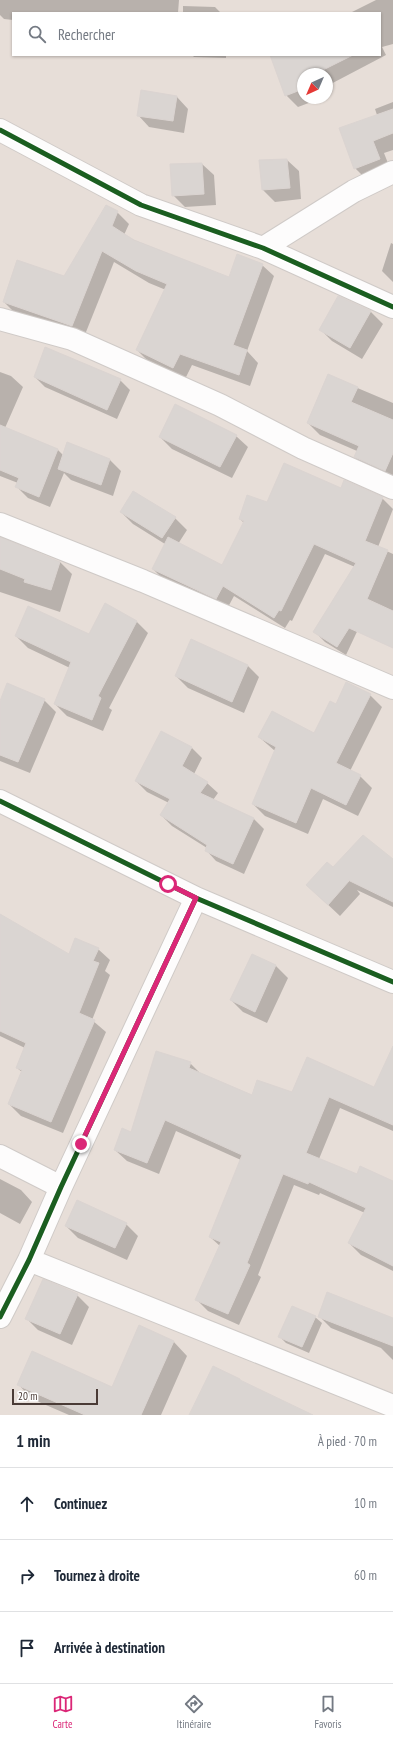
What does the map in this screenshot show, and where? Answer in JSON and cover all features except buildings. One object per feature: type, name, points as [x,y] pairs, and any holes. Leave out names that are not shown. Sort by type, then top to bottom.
[{"type":"street","points":[[0,130],[141,204],[263,248],[393,307]]},
{"type":"street","points":[[263,248],[354,191],[393,172]]},
{"type":"street","points":[[0,319],[72,339],[220,405],[302,448],[393,488]]},
{"type":"street","points":[[0,524],[151,584],[393,688]]},
{"type":"street","points":[[0,801],[196,898],[393,982]]},
{"type":"street","points":[[0,1317],[29,1260],[61,1187],[196,898]]},
{"type":"street","points":[[0,1156],[61,1187]]},
{"type":"street","points":[[29,1260],[393,1406]]},
{"type":"shaded area","points":[[0,0],[393,0],[393,1415],[0,1415]]},
{"type":"cycle path","points":[[0,130],[141,205],[263,248],[393,307]]},
{"type":"cycle path","points":[[0,801],[196,898],[393,982]]},
{"type":"cycle path","points":[[0,1317],[29,1260],[61,1187],[196,898]]},
{"type":"route","points":[[81,1144],[196,898],[168,884]]}]
